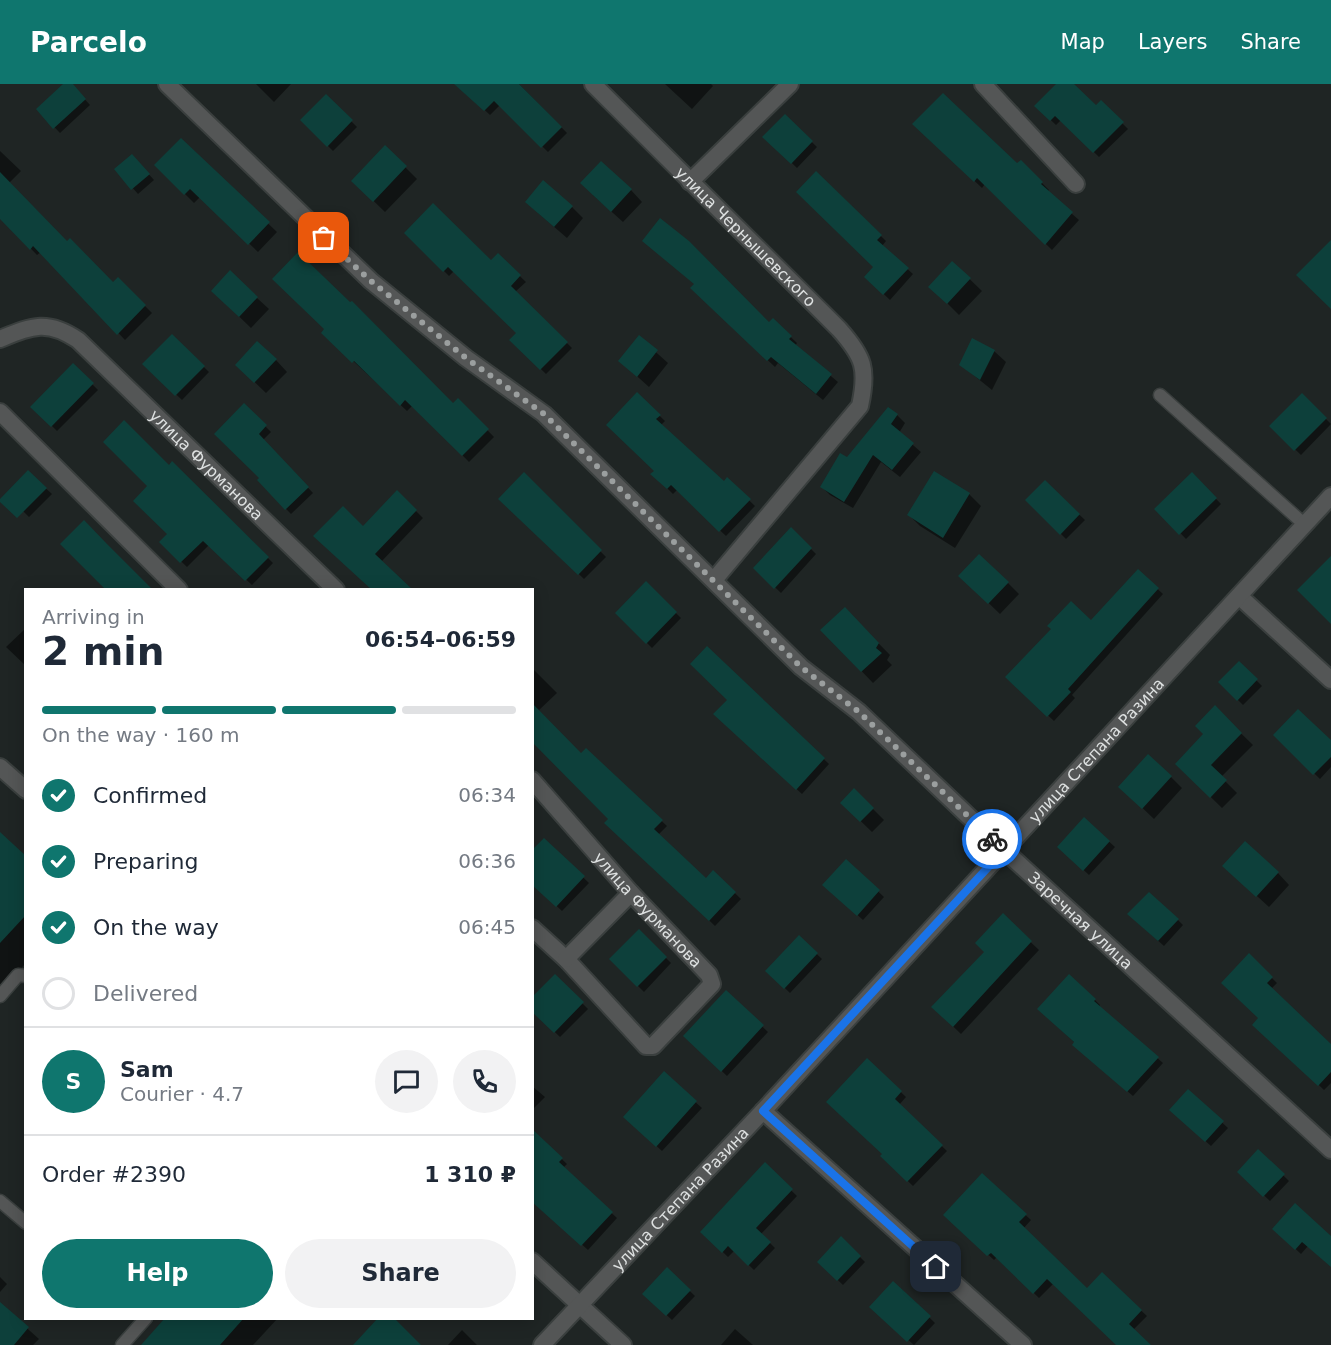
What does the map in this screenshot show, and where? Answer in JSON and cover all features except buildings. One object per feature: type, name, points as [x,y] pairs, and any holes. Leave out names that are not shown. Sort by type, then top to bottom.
[{"type":"street","name":"Заречная улица","points":[[167,84],[340,253],[466,358],[544,414],[801,667],[859,712],[1004,850],[1331,1150]]},
{"type":"street","name":"улица Чернышевского","points":[[592,84],[854,347],[864,365],[865,382],[860,406],[714,580]]},
{"type":"street","points":[[690,182],[790,84]]},
{"type":"street","points":[[983,84],[1076,184]]},
{"type":"street","name":"улица Фурманова","points":[[0,339],[42,325],[63,330],[78,340],[334,588]]},
{"type":"street","points":[[0,412],[176,588]]},
{"type":"street","name":"улица Степана Разина","points":[[542,1345],[763,1111],[1331,496]]},
{"type":"street","points":[[1239,596],[1331,680]]},
{"type":"street","points":[[0,767],[24,788]]},
{"type":"street","name":"улица Фурманова","points":[[534,782],[631,893],[709,975],[712,984],[706,993],[653,1046],[646,1046],[566,959],[534,930]]},
{"type":"street","points":[[566,959],[631,893]]},
{"type":"street","points":[[763,1111],[1023,1345]]},
{"type":"street","points":[[534,1264],[623,1345]]},
{"type":"lane","points":[[1160,395],[1304,524]]},
{"type":"lane","points":[[0,996],[18,975],[24,976]]},
{"type":"lane","points":[[0,1201],[24,1221]]},
{"type":"lane","points":[[122,1345],[144,1320]]},
{"type":"way so far","points":[[324,238],[371,281],[466,358],[544,414],[801,667],[859,712],[992,839]]},
{"type":"route","points":[[936,1267],[763,1111],[1004,850],[992,839]]}]
